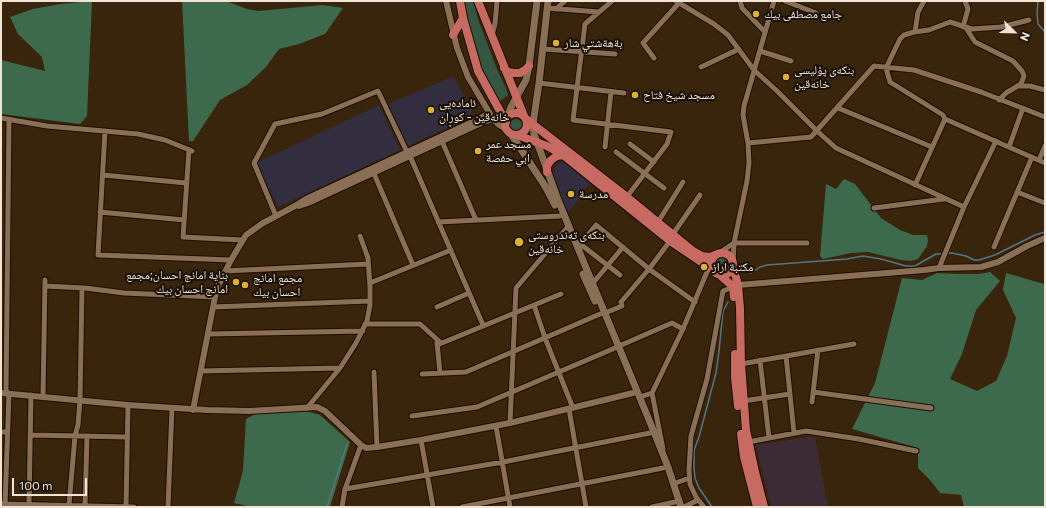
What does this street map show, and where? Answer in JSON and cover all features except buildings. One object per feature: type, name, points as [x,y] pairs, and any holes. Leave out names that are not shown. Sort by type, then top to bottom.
[{"type":"main road","points":[[460,1],[463,18],[478,71],[509,128],[545,186],[566,229],[637,395],[665,466],[676,505]]},
{"type":"main road","points":[[478,1],[527,126],[521,134],[509,128]]},
{"type":"main road","points":[[509,128],[511,107],[525,85],[529,66],[537,1]]},
{"type":"main road","points":[[547,8],[533,124],[534,134],[547,172],[574,238],[579,246],[603,314]]},
{"type":"main road","points":[[453,35],[463,18]]},
{"type":"main road","points":[[504,68],[508,72],[520,73],[529,66]]},
{"type":"main road","points":[[509,128],[513,114],[517,114],[525,118],[671,238],[702,256],[710,257],[720,275],[735,286],[740,308],[743,401],[748,442],[764,507]]},
{"type":"main road","points":[[509,128],[554,150],[658,222],[671,238],[713,261]]},
{"type":"main road","points":[[547,172],[547,166],[551,160],[557,156],[563,156]]},
{"type":"main road","points":[[713,261],[725,253],[728,255],[733,265],[736,306],[735,377],[744,457],[757,507]]},
{"type":"main road","points":[[720,275],[724,275],[729,272],[733,265]]},
{"type":"main road","points":[[637,395],[650,433],[682,507]]},
{"type":"street","points":[[446,1],[453,35],[468,77],[493,119],[499,125],[509,128]]},
{"type":"street","points":[[492,36],[495,24],[497,1]]},
{"type":"street","points":[[556,8],[565,1]]},
{"type":"street","points":[[612,1],[585,24],[573,120],[671,132],[667,144],[625,200]]},
{"type":"street","points":[[740,1],[742,8],[765,32]]},
{"type":"street","points":[[733,265],[734,243],[747,181],[749,163],[748,143],[743,115],[744,106],[774,1]]},
{"type":"street","points":[[788,1],[816,13]]},
{"type":"street","points":[[915,32],[918,12],[924,1]]},
{"type":"street","points":[[964,28],[968,9],[965,1]]},
{"type":"street","points":[[654,58],[643,43],[678,2],[721,30],[739,49],[754,70],[836,148],[964,207]]},
{"type":"street","points":[[547,8],[599,12]]},
{"type":"street","points":[[590,20],[591,11]]},
{"type":"street","points":[[1029,20],[1001,27],[972,29],[964,28],[950,22],[929,30],[902,36],[886,68],[890,82],[943,115],[945,119],[1045,163]]},
{"type":"street","points":[[964,28],[975,42],[1018,65],[1022,71],[1024,76],[1019,86],[1006,93],[999,100]]},
{"type":"street","points":[[543,49],[615,54]]},
{"type":"street","points":[[701,67],[739,49]]},
{"type":"street","points":[[760,51],[791,61]]},
{"type":"street","points":[[748,143],[811,137],[874,66],[914,70],[981,92],[1045,117]]},
{"type":"street","points":[[539,83],[624,93]]},
{"type":"street","points":[[1019,86],[1030,86],[1045,90]]},
{"type":"street","points":[[276,216],[254,163],[275,124],[322,114],[378,92],[408,154],[483,325]]},
{"type":"street","points":[[605,147],[609,125],[611,92]]},
{"type":"street","points":[[838,108],[932,147]]},
{"type":"street","points":[[1008,147],[1023,108]]},
{"type":"street","points":[[441,139],[489,112]]},
{"type":"street","points":[[1,118],[47,126],[120,132],[151,137],[164,140],[190,150],[186,183],[183,237],[242,240]]},
{"type":"street","points":[[193,410],[215,297],[225,271],[242,240],[253,230],[295,206],[308,203],[441,139],[493,119]]},
{"type":"street","points":[[915,185],[945,119]]},
{"type":"street","points":[[9,120],[4,246],[5,393],[7,432],[4,469],[4,505],[29,504],[134,507]]},
{"type":"street","points":[[105,131],[98,255],[231,260]]},
{"type":"street","points":[[441,139],[476,220]]},
{"type":"street","points":[[939,268],[964,207],[996,141]]},
{"type":"street","points":[[630,144],[654,162]]},
{"type":"street","points":[[1039,160],[1045,146]]},
{"type":"street","points":[[616,152],[664,188]]},
{"type":"street","points":[[994,247],[1032,157]]},
{"type":"street","points":[[372,171],[413,265]]},
{"type":"street","points":[[102,175],[186,183]]},
{"type":"street","points":[[658,222],[683,182]]},
{"type":"street","points":[[1017,192],[1045,203]]},
{"type":"street","points":[[422,374],[466,372],[622,306],[621,302],[649,269],[700,194]]},
{"type":"street","points":[[874,208],[944,199]]},
{"type":"street","points":[[100,212],[184,220]]},
{"type":"street","points":[[438,222],[560,216]]},
{"type":"street","points":[[620,275],[579,246],[596,225],[649,269],[695,302]]},
{"type":"street","points":[[510,423],[516,288],[566,229]]},
{"type":"street","points":[[307,408],[340,368],[366,324],[369,313],[370,283],[366,249],[360,236]]},
{"type":"street","points":[[704,507],[692,489],[689,478],[689,458],[691,436],[707,379],[723,291],[735,286],[989,265],[998,262],[1045,238]]},
{"type":"street","points":[[462,507],[665,466],[652,393],[683,329],[713,261],[734,243],[808,243]]},
{"type":"street","points":[[593,283],[623,247]]},
{"type":"street","points":[[370,283],[451,250]]},
{"type":"street","points":[[225,271],[368,264]]},
{"type":"street","points":[[43,396],[45,283],[124,293],[215,297]]},
{"type":"street","points":[[69,505],[75,436],[78,425],[80,400],[82,288]]},
{"type":"street","points":[[437,307],[469,293]]},
{"type":"street","points":[[439,344],[561,294]]},
{"type":"street","points":[[213,307],[370,302]]},
{"type":"street","points":[[534,305],[545,338],[560,372],[571,408],[575,448],[586,507]]},
{"type":"street","points":[[412,416],[477,407],[672,323],[683,329]]},
{"type":"street","points":[[366,324],[420,324],[437,339],[439,344],[440,373]]},
{"type":"street","points":[[208,334],[363,331]]},
{"type":"street","points":[[741,364],[854,344]]},
{"type":"street","points":[[812,402],[818,350]]},
{"type":"street","points":[[786,356],[794,433]]},
{"type":"street","points":[[760,360],[769,438]]},
{"type":"street","points":[[200,371],[340,368]]},
{"type":"street","points":[[374,372],[378,447]]},
{"type":"street","points":[[813,392],[931,408]]},
{"type":"street","points":[[5,393],[31,394],[128,405],[193,410],[235,411],[317,407],[323,409],[366,448],[421,440],[496,426],[571,408],[652,393]]},
{"type":"street","points":[[29,504],[31,394]]},
{"type":"street","points":[[743,401],[790,394]]},
{"type":"street","points":[[126,507],[128,405]]},
{"type":"street","points":[[168,507],[172,408]]},
{"type":"street","points":[[496,426],[510,507]]},
{"type":"street","points":[[748,442],[806,431],[859,439],[916,451]]},
{"type":"street","points":[[1,432],[7,432]]},
{"type":"street","points":[[345,489],[427,476],[650,433]]},
{"type":"street","points":[[30,435],[128,437]]},
{"type":"street","points":[[85,506],[87,436]]},
{"type":"street","points":[[421,440],[433,507]]},
{"type":"street","points":[[342,507],[345,489],[361,445]]},
{"type":"street","points":[[673,484],[689,478]]},
{"type":"street","points":[[682,507],[698,500]]},
{"type":"street","points":[[652,507],[676,505]]},
{"type":"shaded area","name":"ئامادەیی خانەقین - کوڕان","points":[[454,76],[473,116],[408,146],[388,104]]},
{"type":"shaded area","points":[[379,105],[400,150],[278,207],[256,163]]},
{"type":"shaded area","name":"مدرسة","points":[[561,162],[565,163],[590,183],[567,215],[552,176],[556,164]]},
{"type":"shaded area","points":[[815,436],[828,507],[771,507],[756,445]]},
{"type":"green space","points":[[92,1],[87,116],[80,124],[1,114],[1,60],[45,71],[42,57],[18,34],[10,17],[33,9],[60,4]]},
{"type":"green space","points":[[182,1],[226,1],[247,9],[258,11],[323,5],[343,8],[325,34],[299,44],[279,49],[266,67],[247,85],[220,100],[193,141],[189,141]]},
{"type":"green space","points":[[464,1],[473,1],[479,22],[498,72],[506,88],[508,95],[496,104],[479,65]]},
{"type":"green space","points":[[514,119],[518,119],[522,125],[518,131],[514,131],[510,127],[510,123]]},
{"type":"green space","points":[[844,179],[855,184],[881,218],[900,230],[913,235],[927,235],[927,246],[918,259],[911,261],[901,260],[868,252],[851,253],[823,259],[820,256],[826,184],[836,189]]},
{"type":"green space","points":[[718,258],[724,258],[728,262],[728,268],[724,272],[718,272],[714,268],[714,262]]},
{"type":"green space","points":[[990,272],[1000,281],[976,310],[962,354],[950,379],[977,391],[996,381],[1007,356],[1016,318],[1003,290],[1006,273],[1044,284],[1045,282],[1045,507],[964,507],[961,495],[940,493],[918,468],[918,448],[852,429],[875,383],[902,278],[922,280],[937,273],[979,274]]},
{"type":"green space","points":[[306,411],[320,415],[350,442],[330,507],[252,507],[234,503],[243,471],[246,419],[257,413]]},
{"type":"waterway","points":[[1038,1],[1038,24],[1045,32]]},
{"type":"waterway","points":[[946,253],[952,253],[966,256],[974,260],[979,260],[995,255],[1035,235],[1045,232]]},
{"type":"waterway","points":[[751,273],[760,267],[767,265],[847,259],[863,256],[906,266],[915,266],[936,254],[943,254]]},
{"type":"waterway","points":[[712,507],[699,488],[695,478],[694,450],[699,437],[716,373],[723,311],[728,302]]},
{"type":"waterway","points":[[327,507],[347,444]]},
{"type":"place","name":"جامع مصطفى بيك","points":[[756,14]]},
{"type":"place","name":"بةهةشتي شار","points":[[556,43]]},
{"type":"place","name":"بنکەی پۆلیسی خانەقین","points":[[786,77]]},
{"type":"place","name":"مسجد شيخ فتاح","points":[[635,95]]},
{"type":"place","name":"ئامادەیی خانەقین - کوڕان","points":[[431,110]]},
{"type":"place","name":"مسجد عمر ابي حفصة","points":[[478,151]]},
{"type":"place","name":"مدرسة","points":[[571,194]]},
{"type":"place","name":"بنکەی تەندروستی خانەقین","points":[[519,242]]},
{"type":"place","name":"مكتبة اراز","points":[[704,267]]},
{"type":"place","name":"بناية امانج احسان;مجمع امانج احسان بيك","points":[[236,282]]},
{"type":"place","name":"مجمع امانج احسان بيك","points":[[245,285]]}]
